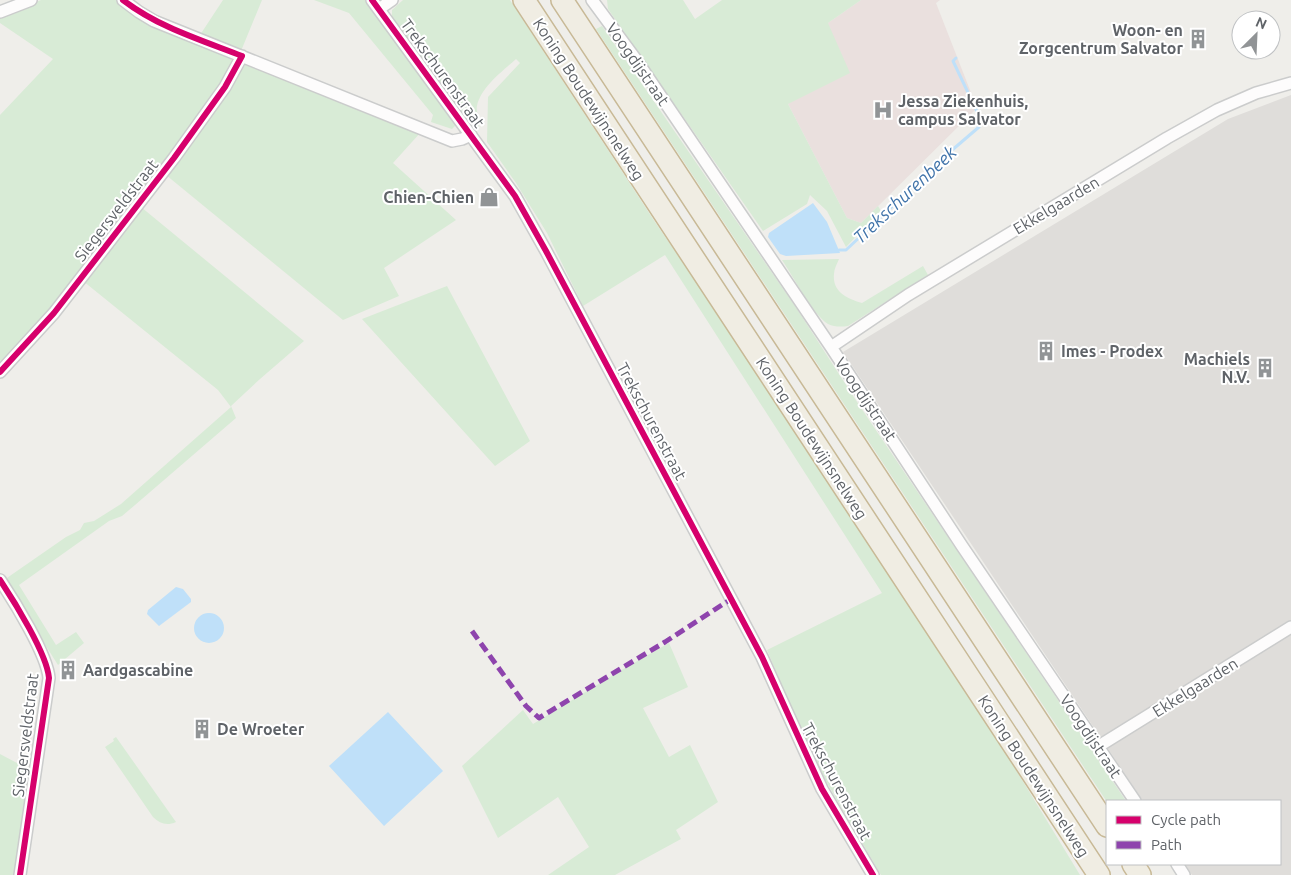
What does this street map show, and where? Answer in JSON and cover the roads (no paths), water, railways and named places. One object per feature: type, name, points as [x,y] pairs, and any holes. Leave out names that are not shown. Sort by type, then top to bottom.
[{"type":"highway","name":"Koning Boudewijnsnelweg","points":[[524,0],[1099,875]]},
{"type":"highway","name":"Koning Boudewijnsnelweg","points":[[562,0],[1106,824]]},
{"type":"street","points":[[0,12],[31,0]]},
{"type":"street","name":"Trekschurenstraat","points":[[123,0],[154,21],[452,140],[462,139],[471,135]]},
{"type":"street","points":[[376,4],[392,0]]},
{"type":"street","name":"Voogdijstraat","points":[[592,0],[643,69],[1134,800]]},
{"type":"street","name":"Trekschurenstraat","points":[[376,4],[515,196],[762,657],[822,788],[873,875]]},
{"type":"street","name":"Siegersveldstraat","points":[[0,372],[54,313],[174,158],[225,87],[242,56]]},
{"type":"street","name":"Ekkelgaarden","points":[[831,347],[908,295],[1167,138],[1256,93],[1291,84]]},
{"type":"street","name":"Siegersveldstraat","points":[[0,580],[35,639],[48,670],[48,685],[20,875]]},
{"type":"street","name":"Ekkelgaarden","points":[[1099,746],[1291,627]]},
{"type":"water","points":[[813,203],[827,222],[840,253],[786,256],[780,254],[768,237],[769,233]]},
{"type":"water","points":[[176,587],[183,589],[191,599],[191,602],[159,626],[147,614],[148,610]]},
{"type":"water","points":[[209,613],[220,617],[224,628],[220,639],[209,643],[198,639],[194,628],[198,617]]},
{"type":"water","points":[[388,712],[443,771],[384,826],[329,766]]},
{"type":"waterway","name":"Trekschurenbeek","points":[[839,250],[846,250],[979,127],[982,122],[953,61],[956,58]]},
{"type":"place","name":"Woon- en Zorgcentrum Salvator","points":[[1198,39]]},
{"type":"place","name":"Jessa Ziekenhuis, campus Salvator","points":[[883,110]]},
{"type":"place","name":"Chien-Chien","points":[[489,197]]},
{"type":"place","name":"Imes - Prodex","points":[[1046,351]]},
{"type":"place","name":"Machiels N.V.","points":[[1265,368]]},
{"type":"place","name":"Aardgascabine","points":[[68,670]]},
{"type":"place","name":"De Wroeter","points":[[202,729]]}]
